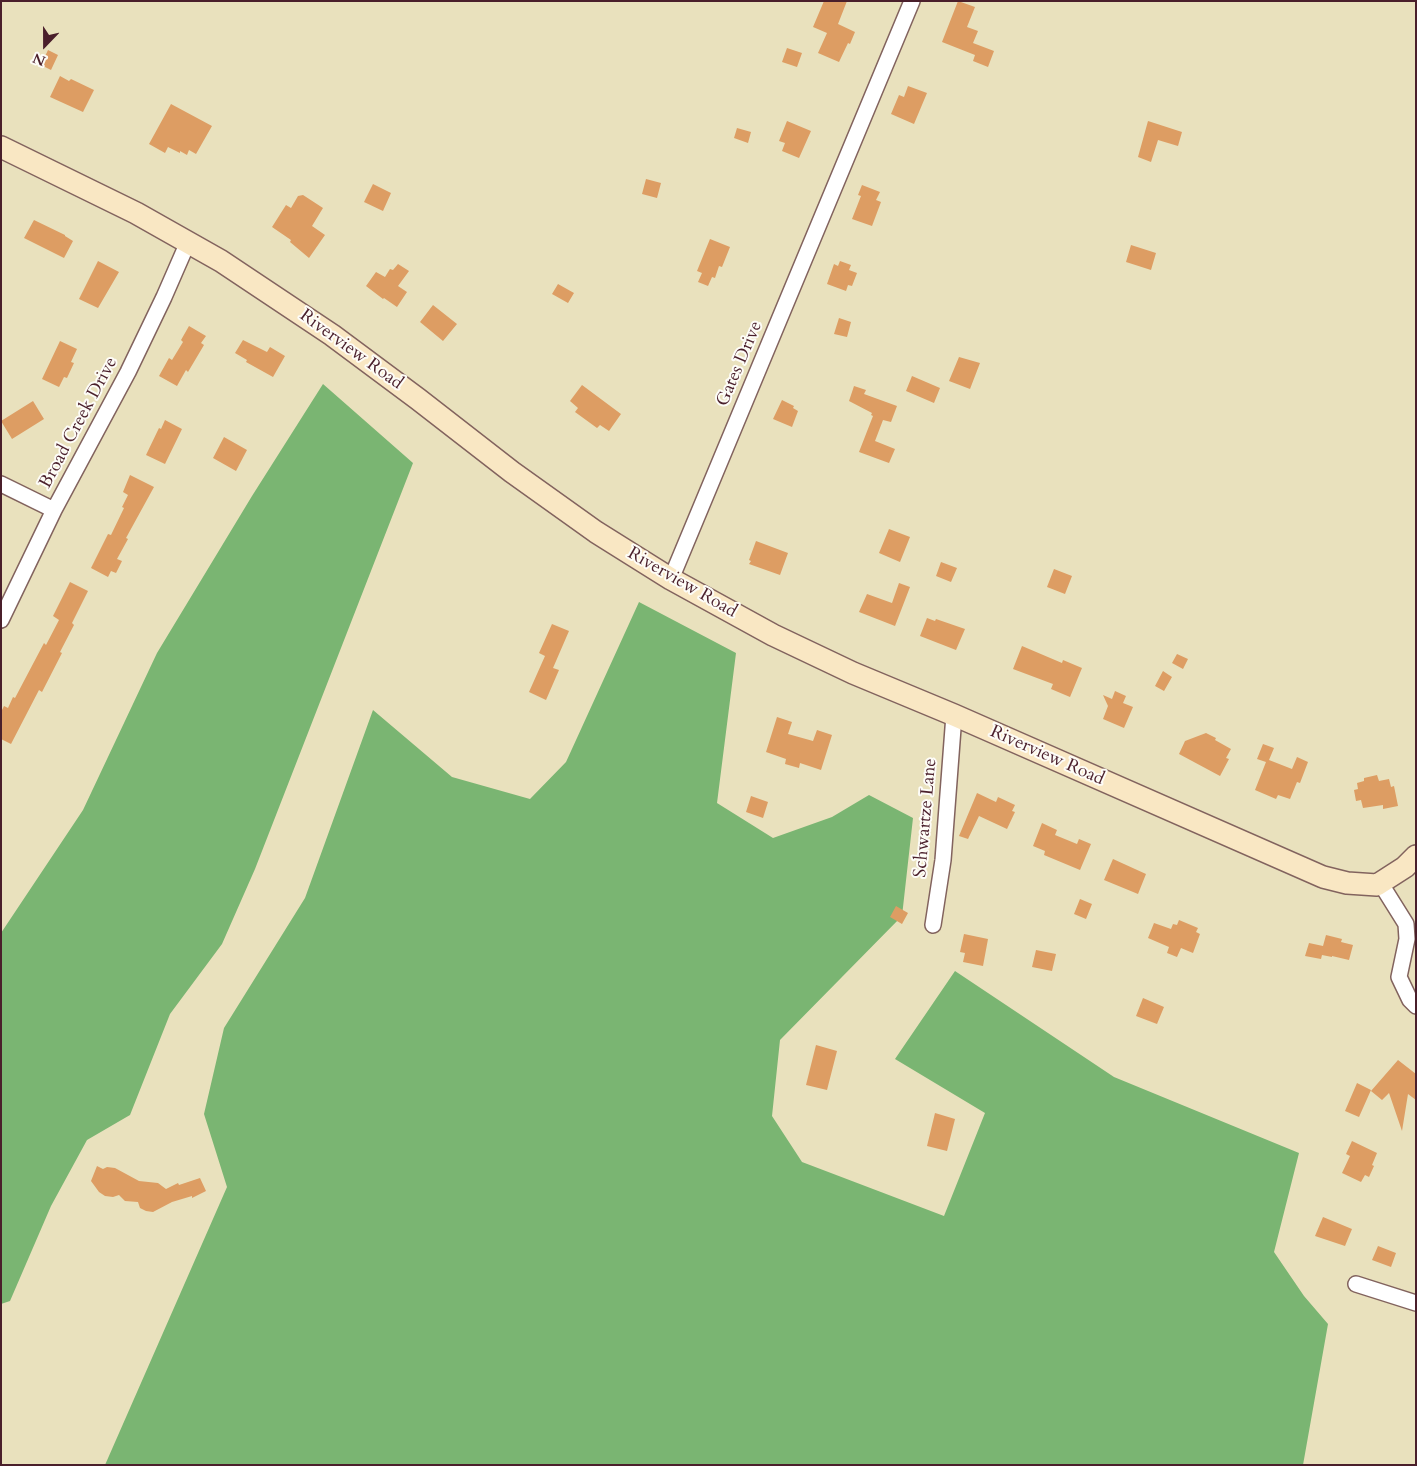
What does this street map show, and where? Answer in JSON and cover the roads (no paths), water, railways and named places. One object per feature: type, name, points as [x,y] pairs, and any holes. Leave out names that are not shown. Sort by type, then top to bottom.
[{"type":"street","name":"Gates Drive","points":[[670,579],[912,1]]},
{"type":"street","name":"Riverview Road","points":[[1,147],[136,213],[221,261],[288,304],[583,523],[670,579],[773,635],[853,673],[954,715],[1323,877],[1370,886],[1381,884]]},
{"type":"street","name":"Broad Creek Drive","points":[[1,620],[54,510],[128,372],[188,242]]},
{"type":"street","points":[[1,484],[54,510]]},
{"type":"street","name":"Schwartze Lane","points":[[933,925],[943,860],[954,715]]},
{"type":"street","points":[[1416,856],[1405,867],[1381,884],[1406,924],[1407,939],[1399,977],[1416,1006]]},
{"type":"street","points":[[1356,1284],[1416,1302]]}]
